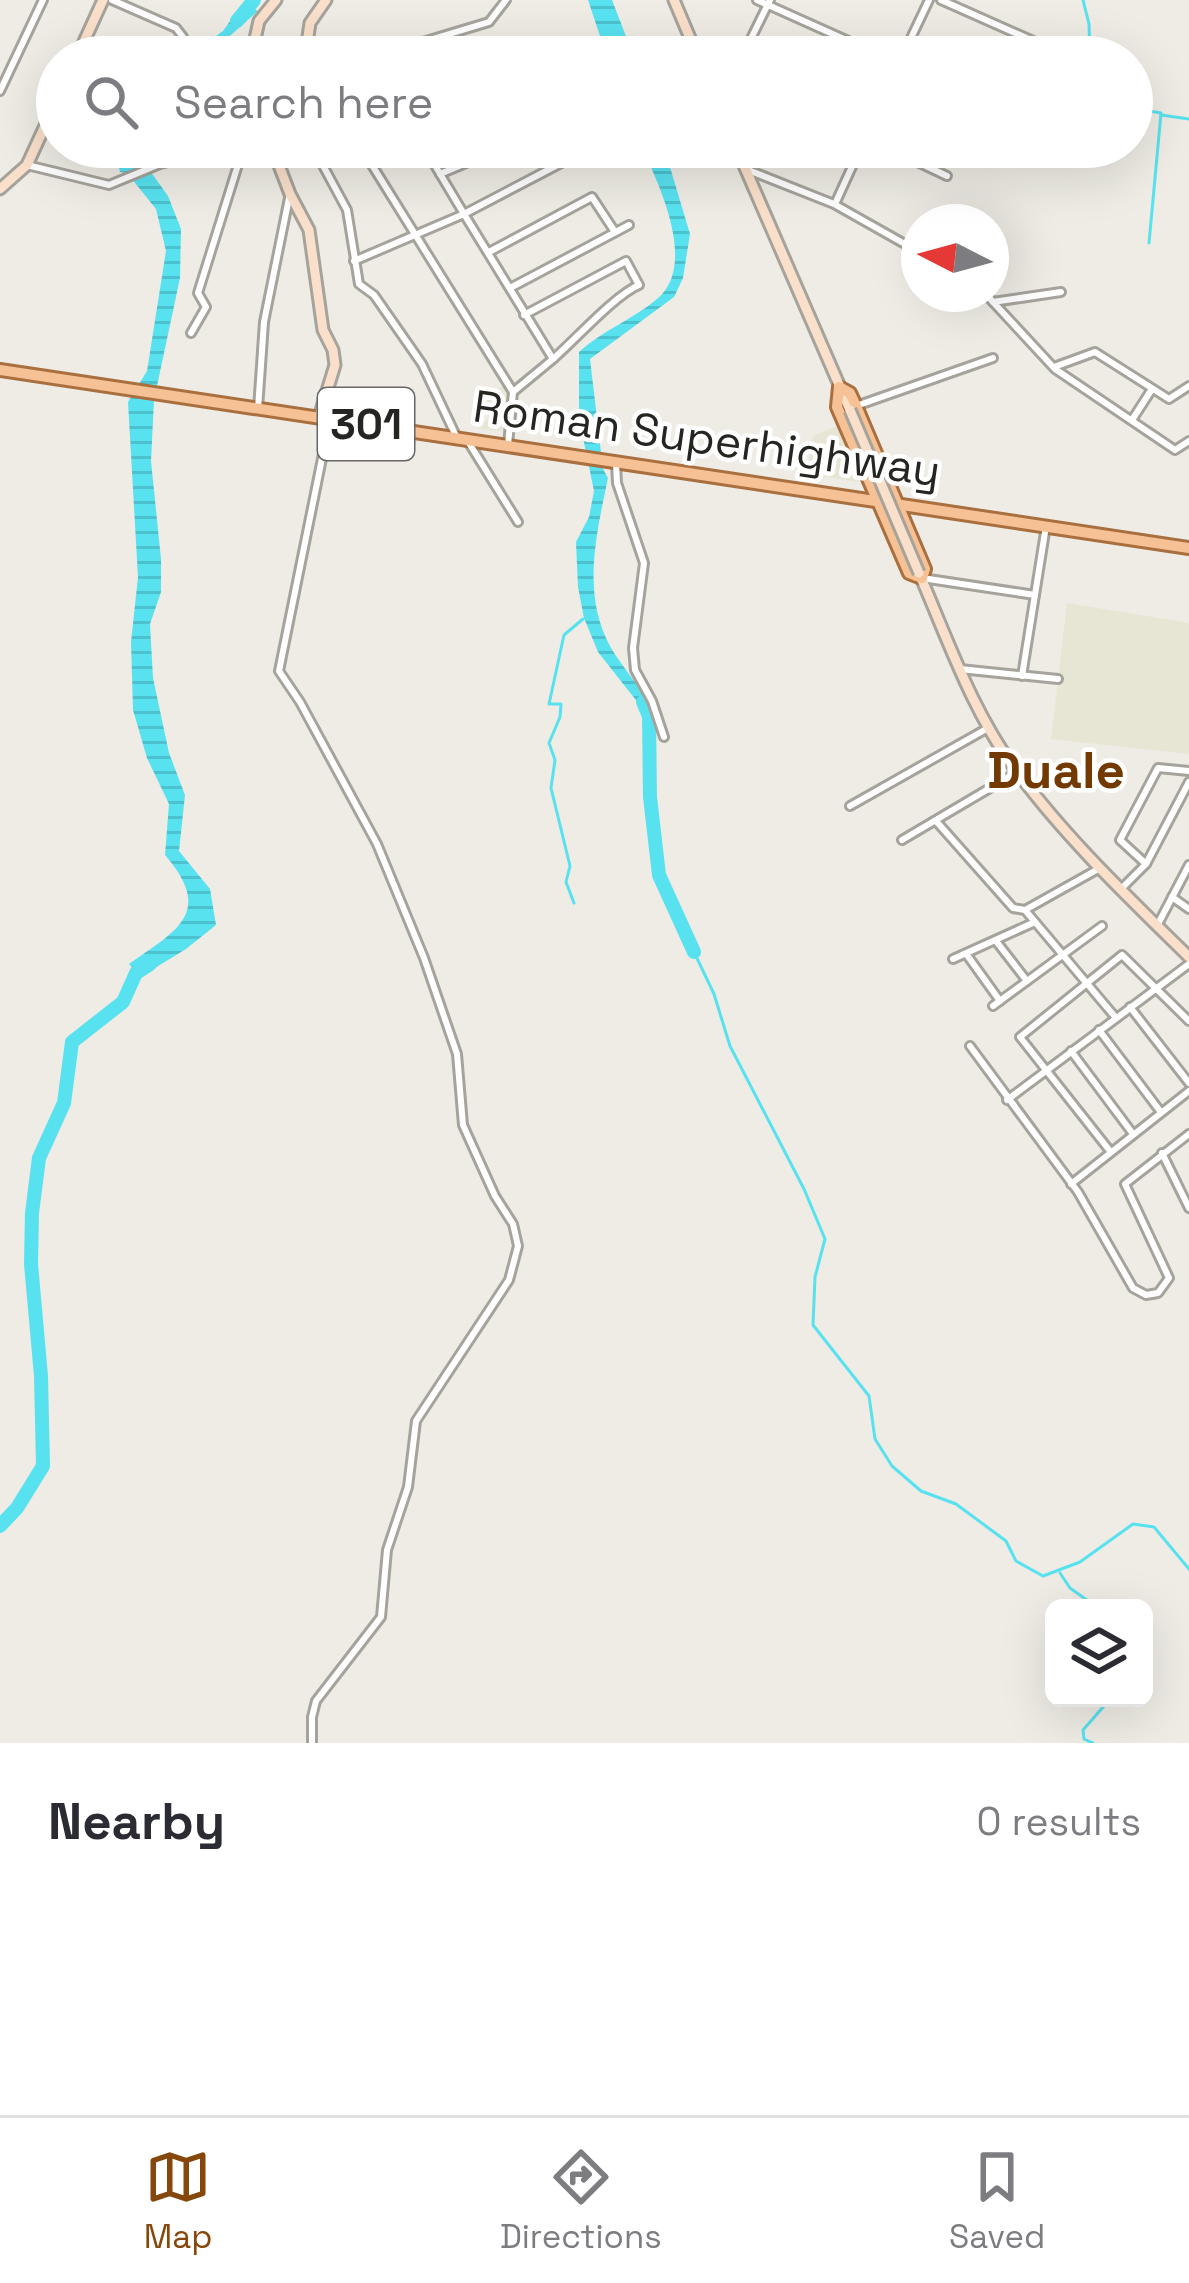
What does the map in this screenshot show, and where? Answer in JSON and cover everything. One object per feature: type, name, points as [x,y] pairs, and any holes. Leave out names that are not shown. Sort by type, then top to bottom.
[{"type":"main road","name":"Roman Superhighway","points":[[0,370],[1189,548]]},
{"type":"main road","points":[[839,387],[850,393],[853,408],[926,569],[920,576],[907,569],[837,407],[839,387]]},
{"type":"street","points":[[0,91],[43,0]]},
{"type":"street","points":[[88,36],[108,0],[176,28],[182,36]]},
{"type":"street","points":[[257,36],[259,21],[275,0]]},
{"type":"street","points":[[308,36],[310,23],[326,0]]},
{"type":"street","points":[[443,36],[489,22],[506,0]]},
{"type":"street","points":[[674,0],[689,36]]},
{"type":"street","points":[[757,0],[840,36]]},
{"type":"street","points":[[912,36],[928,0]]},
{"type":"street","points":[[941,0],[1022,36]]},
{"type":"street","points":[[752,36],[769,2]]},
{"type":"street","points":[[0,189],[27,165],[36,146]]},
{"type":"street","points":[[27,165],[36,167]]},
{"type":"street","points":[[39,168],[109,185],[152,168]]},
{"type":"street","points":[[190,333],[206,307],[198,293],[237,168]]},
{"type":"street","points":[[280,168],[310,230],[323,330],[335,365],[279,671],[376,844],[409,920],[457,1054],[463,1125],[513,1224],[518,1246],[508,1280],[416,1421],[408,1487],[387,1550],[380,1617],[316,1701],[312,1743]]},
{"type":"street","points":[[324,168],[347,210],[359,284],[374,295],[422,364],[462,439],[518,522]]},
{"type":"street","points":[[373,168],[513,392],[508,445]]},
{"type":"street","points":[[436,168],[553,358]]},
{"type":"street","points":[[440,174],[454,168]]},
{"type":"street","points":[[355,261],[464,214],[552,168]]},
{"type":"street","points":[[834,204],[851,168]]},
{"type":"street","points":[[930,168],[947,176]]},
{"type":"street","points":[[745,169],[834,204],[901,241]]},
{"type":"street","points":[[745,169],[839,387]]},
{"type":"street","points":[[258,409],[264,322],[290,194]]},
{"type":"street","points":[[489,252],[592,197],[615,232]]},
{"type":"street","points":[[512,287],[629,225]]},
{"type":"street","points":[[513,392],[623,292],[639,285],[626,262],[524,315]]},
{"type":"street","points":[[1009,300],[1061,292]]},
{"type":"street","points":[[1002,312],[1054,367],[1175,450],[1189,441]]},
{"type":"street","points":[[1054,367],[1095,352],[1169,399],[1189,386]]},
{"type":"street","points":[[993,358],[853,408],[920,576],[989,727],[1017,772],[1189,960],[1007,1100]]},
{"type":"street","points":[[1132,420],[1152,389]]},
{"type":"street","points":[[611,459],[644,563],[633,648],[635,670],[652,700],[664,737]]},
{"type":"street","points":[[1022,676],[1046,525]]},
{"type":"street","points":[[920,576],[1035,595]]},
{"type":"street","points":[[960,669],[1058,679]]},
{"type":"street","points":[[850,806],[989,727]]},
{"type":"street","points":[[1146,864],[1120,840],[1158,768],[1189,771]]},
{"type":"street","points":[[902,840],[1017,772]]},
{"type":"street","points":[[1122,888],[1146,864],[1189,782]]},
{"type":"street","points":[[936,821],[1013,908],[1025,910],[1101,868]]},
{"type":"street","points":[[1157,926],[1189,865]]},
{"type":"street","points":[[1172,897],[1189,909]]},
{"type":"street","points":[[1025,910],[1116,1018]]},
{"type":"street","points":[[953,959],[1035,922]]},
{"type":"street","points":[[966,954],[997,1003],[1102,926]]},
{"type":"street","points":[[996,941],[1027,981]]},
{"type":"street","points":[[1110,1151],[1020,1037],[1123,955],[1189,1021]]},
{"type":"street","points":[[1071,1184],[1189,1087],[1130,1007]]},
{"type":"street","points":[[1099,1030],[1160,1111]]},
{"type":"street","points":[[970,1046],[1071,1184],[1133,1288],[1146,1295],[1158,1293],[1169,1278],[1125,1184],[1189,1134]]},
{"type":"street","points":[[1071,1051],[1133,1134]]},
{"type":"street","points":[[1162,1153],[1189,1208]]},
{"type":"shaded area","points":[[503,385],[510,392],[505,431],[478,429],[489,418],[481,403]]},
{"type":"shaded area","points":[[839,425],[859,482],[808,474],[813,436]]},
{"type":"shaded area","points":[[1067,603],[1189,623],[1189,754],[1051,739]]},
{"type":"water","points":[[588,0],[612,0],[626,36],[600,36]]},
{"type":"water","points":[[243,3],[258,11],[230,36],[216,36]]},
{"type":"water","points":[[119,168],[148,168],[168,196],[181,229],[180,278],[154,400],[151,461],[161,592],[150,624],[153,678],[169,753],[185,795],[179,851],[210,889],[216,925],[140,977],[129,964],[175,930],[188,906],[180,875],[165,855],[169,804],[147,758],[133,710],[131,642],[138,577],[128,402],[147,371],[166,251],[156,209],[127,173]]},
{"type":"water","points":[[651,168],[670,168],[690,234],[683,278],[674,297],[590,359],[608,478],[594,562],[596,605],[610,646],[655,718],[644,719],[639,704],[598,652],[578,587],[576,542],[589,517],[594,491],[579,418],[579,352],[657,299],[669,284],[675,246]]},
{"type":"waterway","points":[[237,21],[254,0]]},
{"type":"waterway","points":[[1083,0],[1089,36]]},
{"type":"waterway","points":[[1149,243],[1161,113],[1153,112]]},
{"type":"waterway","points":[[1161,115],[1189,119]]},
{"type":"waterway","points":[[574,903],[566,882],[570,866],[551,788],[555,760],[549,743],[561,704],[549,704],[564,635],[583,619]]},
{"type":"waterway","points":[[643,702],[649,716],[650,797],[659,875],[694,952]]},
{"type":"waterway","points":[[694,952],[714,994],[730,1046],[825,1239],[815,1277],[813,1325],[869,1396],[875,1439],[892,1466],[921,1491],[956,1504],[1006,1541],[1016,1561],[1043,1576],[1080,1562],[1133,1524],[1154,1527],[1189,1569]]},
{"type":"waterway","points":[[0,1526],[43,1466],[31,1264],[39,1158],[64,1103],[72,1042],[123,1002],[136,973],[150,964]]},
{"type":"waterway","points":[[1060,1573],[1085,1599]]},
{"type":"waterway","points":[[1093,1743],[1084,1739],[1083,1730],[1103,1707]]},
{"type":"district","name":"Duale","points":[[1056,770]]}]
